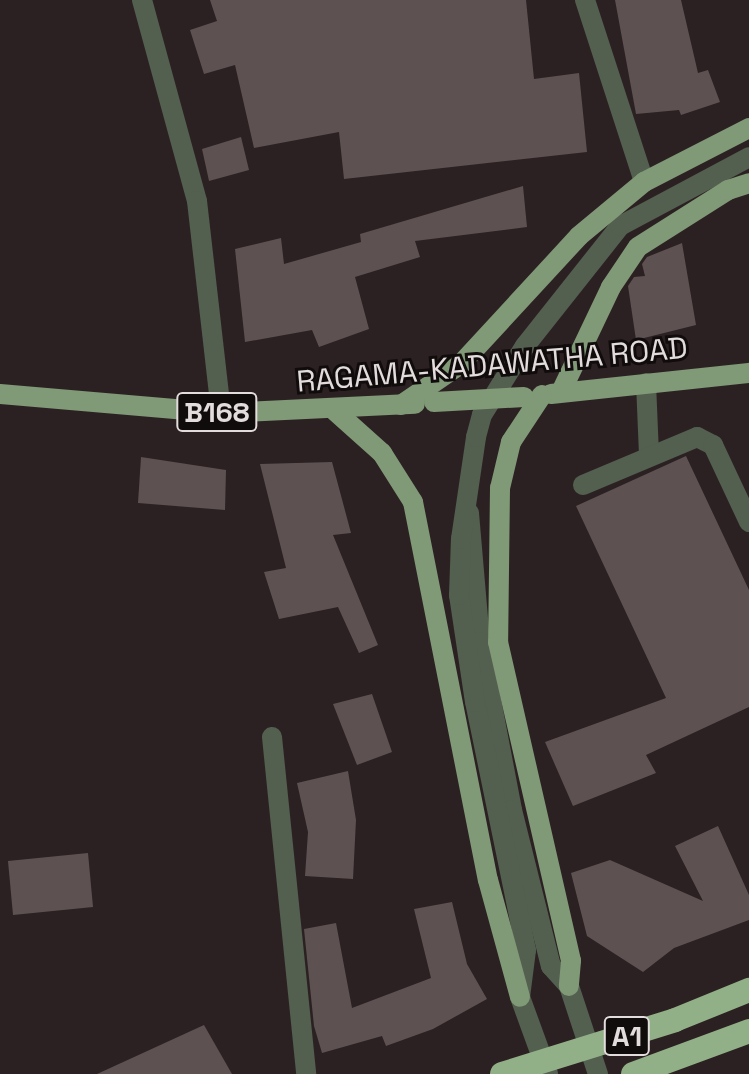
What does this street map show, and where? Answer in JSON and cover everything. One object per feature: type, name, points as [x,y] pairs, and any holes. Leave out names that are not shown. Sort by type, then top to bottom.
[{"type":"highway","name":"A1","points":[[502,1074],[546,1069],[589,1048],[749,990]]},
{"type":"highway","name":"A1","points":[[633,1074],[749,1031]]},
{"type":"main road","points":[[401,405],[461,364],[579,236],[644,182],[749,128]]},
{"type":"main road","points":[[569,986],[571,961],[498,642],[500,488],[511,442],[638,247],[728,190],[749,183]]},
{"type":"main road","name":"RAGAMA-KADAWATHA ROAD","points":[[0,394],[221,413],[335,411],[749,373]]},
{"type":"main road","points":[[335,411],[382,453],[413,502],[488,880],[520,997]]},
{"type":"street","points":[[142,0],[197,201],[221,413]]},
{"type":"street","points":[[585,0],[644,182]]},
{"type":"street","points":[[546,1069],[520,997],[526,950],[475,702],[459,595],[461,539],[482,415],[582,269],[620,226],[749,157]]},
{"type":"street","points":[[646,383],[649,454]]},
{"type":"street","points":[[583,485],[649,454],[697,437],[713,445],[749,522]]},
{"type":"street","points":[[468,509],[475,537],[480,642],[512,810],[551,966],[569,986],[598,1074]]},
{"type":"street","points":[[272,737],[306,1074]]},
{"type":"building","points":[[210,0],[526,0],[534,79],[579,73],[587,152],[344,179],[339,132],[254,148],[235,65],[204,74],[190,30],[217,21]]},
{"type":"building","points":[[615,0],[681,0],[698,73],[708,70],[720,102],[681,115],[679,110],[636,114]]},
{"type":"building","points":[[241,137],[249,170],[209,181],[202,149]]},
{"type":"building","points":[[523,186],[527,227],[415,241],[420,257],[355,277],[369,329],[319,347],[312,330],[245,342],[235,249],[281,238],[284,264],[361,242],[360,234]]},
{"type":"building","points":[[682,243],[696,325],[636,340],[628,286],[634,277],[645,276],[642,264],[647,257]]},
{"type":"building","points":[[686,456],[749,590],[749,707],[646,755],[656,773],[573,806],[545,742],[666,698],[576,506]]},
{"type":"building","points":[[141,457],[226,470],[225,510],[138,503]]},
{"type":"building","points":[[332,462],[351,533],[333,535],[378,645],[359,653],[338,607],[279,619],[264,572],[286,568],[260,464]]},
{"type":"building","points":[[372,694],[392,752],[357,765],[333,704]]},
{"type":"building","points":[[348,771],[356,820],[353,879],[305,876],[308,832],[297,783]]},
{"type":"building","points":[[718,826],[749,895],[749,920],[674,948],[643,972],[587,936],[571,873],[610,860],[703,901],[675,846]]},
{"type":"building","points":[[88,853],[93,907],[13,915],[8,861]]},
{"type":"building","points":[[452,902],[467,964],[487,999],[433,1029],[386,1046],[382,1036],[322,1053],[314,1026],[304,929],[336,923],[352,1008],[431,978],[414,909]]},
{"type":"building","points":[[204,1025],[232,1074],[97,1074]]}]
